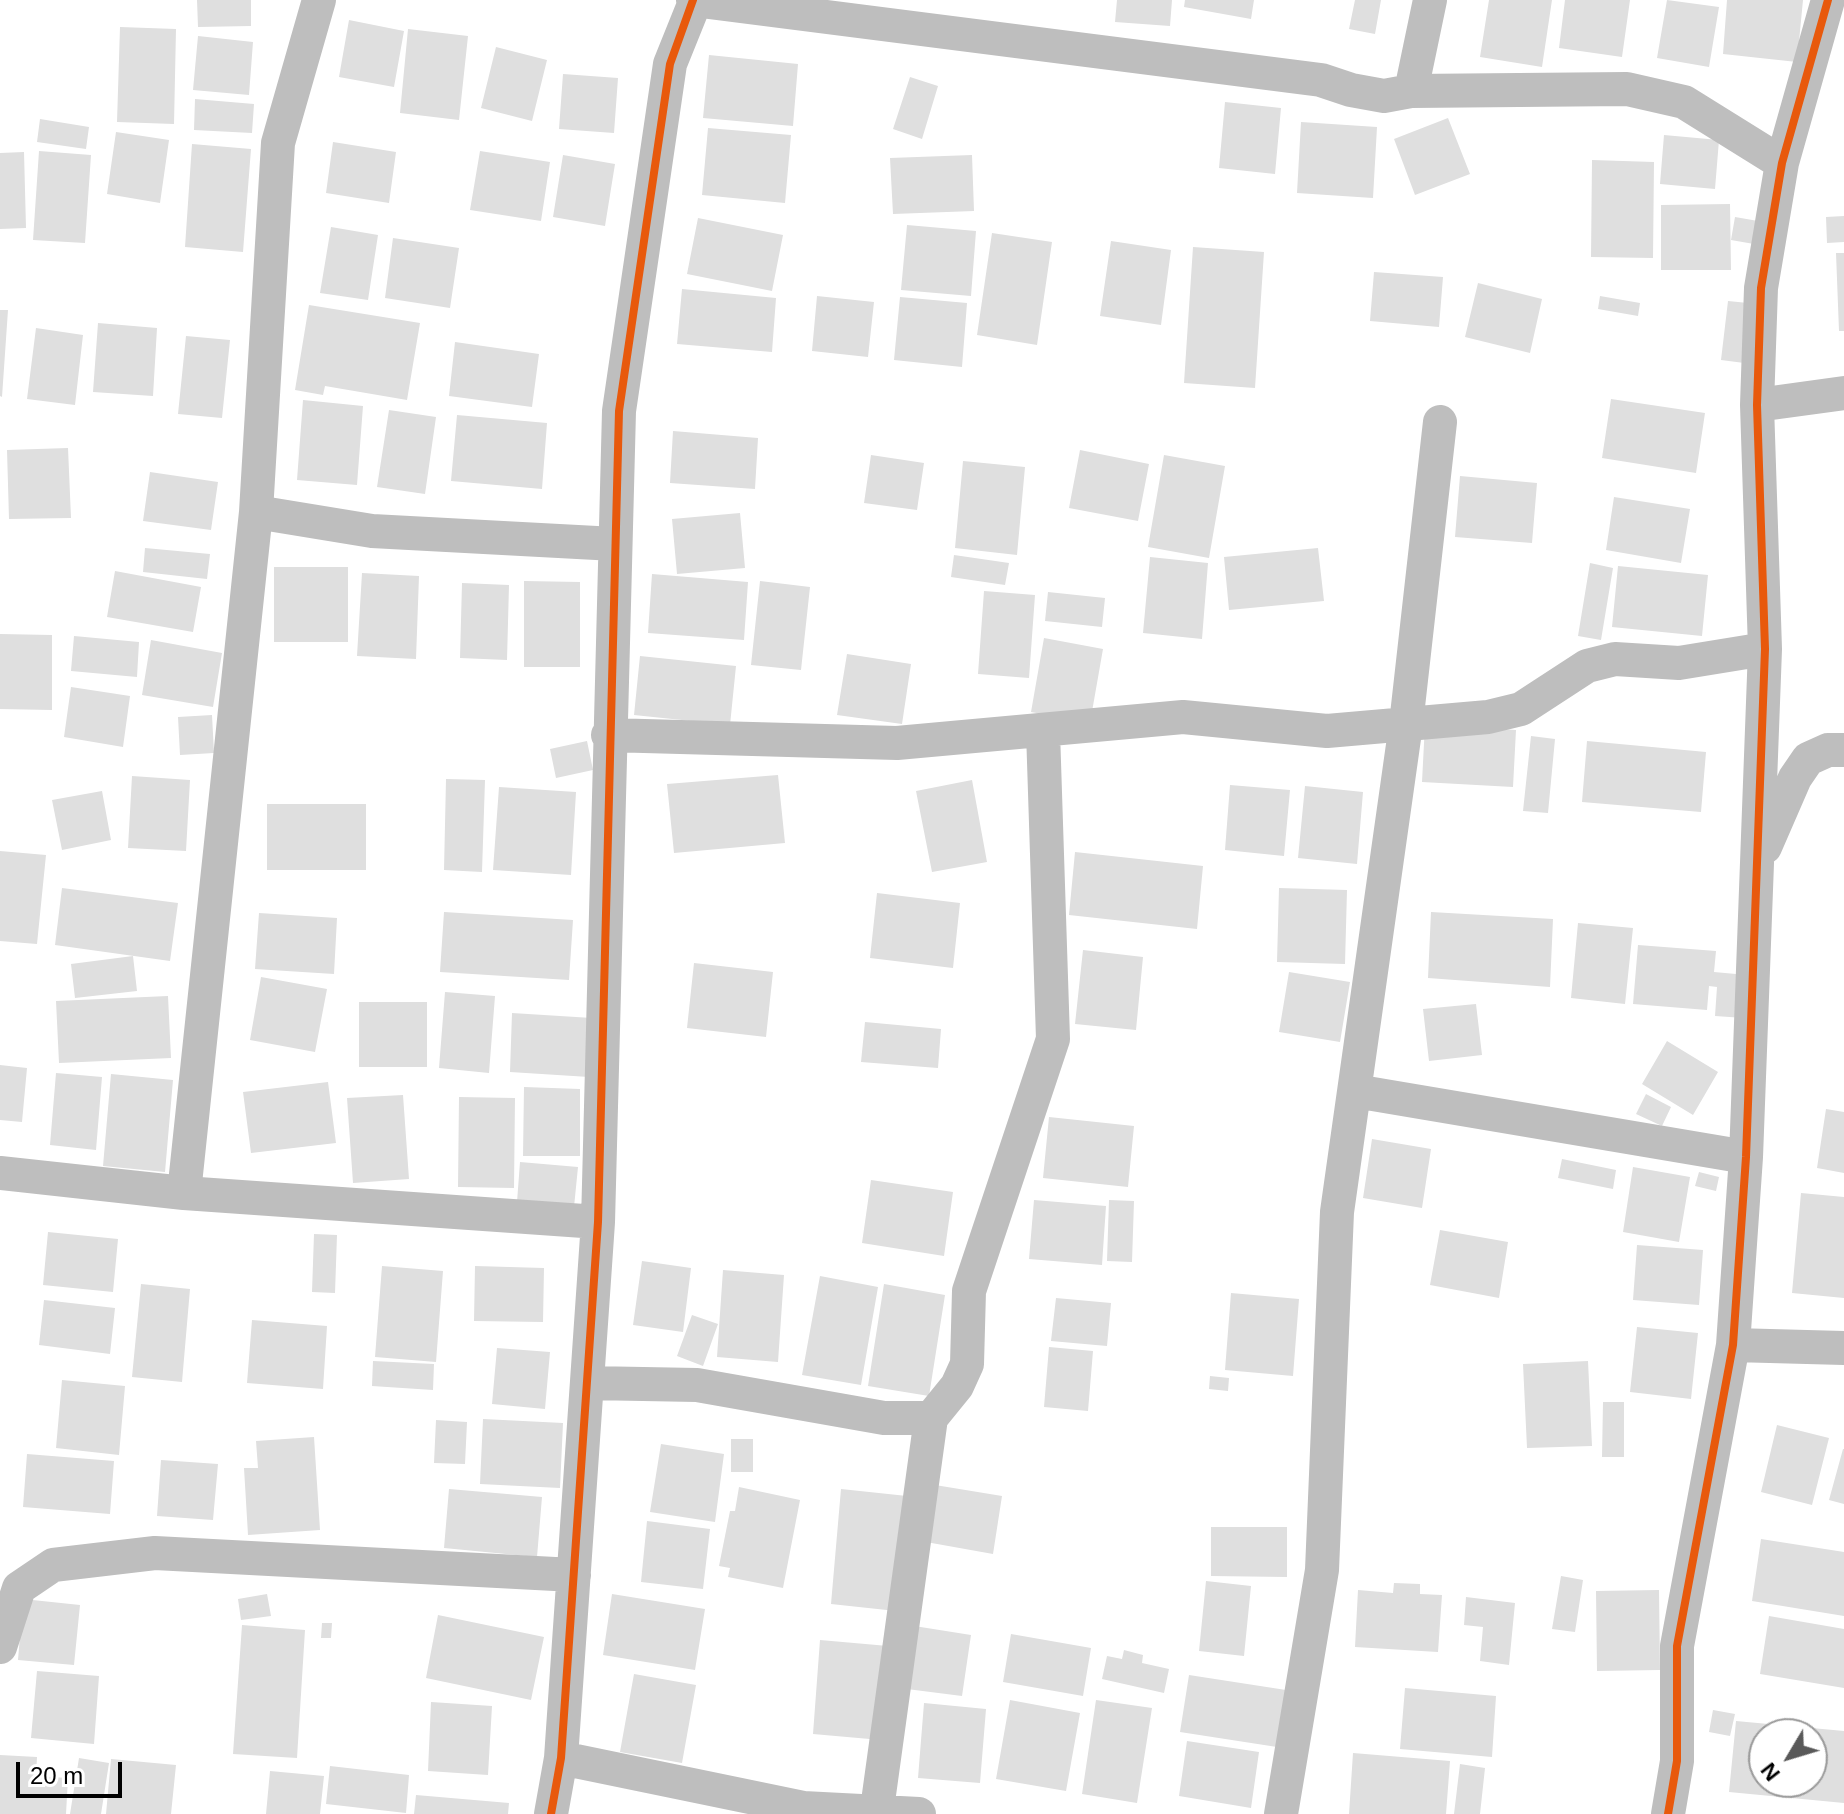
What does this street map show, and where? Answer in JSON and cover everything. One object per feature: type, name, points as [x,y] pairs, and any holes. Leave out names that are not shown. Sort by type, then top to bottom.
[{"type":"street","points":[[184,1193],[256,512],[278,143],[319,0]]},
{"type":"street","points":[[1411,91],[1430,0]]},
{"type":"street","points":[[1668,1814],[1677,1761],[1677,1646],[1733,1345],[1746,1157],[1765,649],[1757,405],[1761,288],[1782,163],[1828,0]]},
{"type":"street","points":[[551,1814],[561,1758],[598,1222],[608,735],[619,411],[670,64],[694,1],[1321,80],[1384,96],[1411,91],[1627,89],[1684,102],[1782,163]]},
{"type":"street","points":[[1757,405],[1844,393]]},
{"type":"street","points":[[1281,1814],[1322,1570],[1337,1212],[1406,724],[1440,422]]},
{"type":"street","points":[[256,512],[372,531],[615,544]]},
{"type":"street","points":[[608,735],[897,743],[1183,717],[1327,731],[1488,717],[1521,709],[1587,666],[1615,659],[1679,663],[1765,649]]},
{"type":"street","points":[[877,1809],[931,1418],[957,1386],[967,1364],[969,1291],[1053,1039],[1043,731]]},
{"type":"street","points":[[1757,866],[1795,778],[1808,759],[1828,750],[1844,750]]},
{"type":"street","points":[[1355,1091],[1746,1157]]},
{"type":"street","points":[[0,1173],[184,1193],[598,1222]]},
{"type":"street","points":[[1733,1345],[1844,1348]]},
{"type":"street","points":[[589,1383],[697,1385],[884,1418],[931,1418]]},
{"type":"street","points":[[0,1647],[19,1588],[53,1565],[155,1553],[574,1575]]},
{"type":"street","points":[[561,1758],[803,1808],[836,1812],[877,1809],[919,1814]]},
{"type":"building","points":[[197,0],[251,0],[251,26],[198,27]]},
{"type":"building","points":[[1117,0],[1172,0],[1170,26],[1115,22]]},
{"type":"building","points":[[1185,0],[1254,0],[1251,19],[1184,7]]},
{"type":"building","points":[[1355,0],[1381,0],[1375,34],[1349,29]]},
{"type":"building","points":[[1489,0],[1552,0],[1542,67],[1480,57]]},
{"type":"building","points":[[1565,0],[1630,0],[1622,57],[1559,48]]},
{"type":"building","points":[[1667,0],[1719,7],[1709,67],[1657,58]]},
{"type":"building","points":[[1727,0],[1803,0],[1797,62],[1723,54]]},
{"type":"building","points":[[349,20],[404,31],[394,87],[339,77]]},
{"type":"building","points":[[120,27],[176,29],[174,124],[117,122]]},
{"type":"building","points":[[408,29],[468,36],[459,120],[400,113]]},
{"type":"building","points":[[198,36],[253,42],[249,95],[193,90]]},
{"type":"building","points":[[496,47],[547,60],[532,121],[481,108]]},
{"type":"building","points":[[709,55],[798,64],[793,126],[703,118]]},
{"type":"building","points":[[563,74],[618,78],[614,133],[559,129]]},
{"type":"building","points":[[910,77],[938,86],[922,139],[893,129]]},
{"type":"building","points":[[195,99],[254,104],[252,133],[194,130]]},
{"type":"building","points":[[1225,102],[1281,108],[1275,174],[1219,168]]},
{"type":"building","points":[[1448,118],[1470,174],[1415,195],[1394,139]]},
{"type":"building","points":[[40,119],[89,127],[86,149],[37,142]]},
{"type":"building","points":[[1301,122],[1377,127],[1373,198],[1297,193]]},
{"type":"building","points":[[708,128],[791,135],[785,203],[702,195]]},
{"type":"building","points":[[116,132],[169,140],[160,203],[107,194]]},
{"type":"building","points":[[1664,135],[1719,140],[1715,189],[1660,184]]},
{"type":"building","points":[[333,142],[396,152],[389,203],[326,193]]},
{"type":"building","points":[[192,144],[251,149],[243,252],[185,247]]},
{"type":"building","points":[[39,151],[91,155],[85,243],[33,240]]},
{"type":"building","points":[[480,151],[550,162],[541,221],[470,210]]},
{"type":"building","points":[[24,152],[26,228],[0,229],[0,153]]},
{"type":"building","points":[[563,155],[615,164],[605,226],[553,217]]},
{"type":"building","points":[[972,155],[974,211],[893,214],[890,158]]},
{"type":"building","points":[[1592,160],[1654,162],[1653,258],[1591,257]]},
{"type":"building","points":[[1730,204],[1731,270],[1661,270],[1661,205]]},
{"type":"building","points":[[1844,216],[1844,242],[1827,243],[1826,217]]},
{"type":"building","points":[[1735,217],[1758,221],[1754,244],[1731,240]]},
{"type":"building","points":[[698,218],[783,235],[772,291],[687,274]]},
{"type":"building","points":[[907,225],[976,231],[971,296],[901,290]]},
{"type":"building","points":[[331,227],[378,235],[368,300],[320,293]]},
{"type":"building","points":[[992,233],[1052,242],[1037,345],[977,335]]},
{"type":"building","points":[[393,238],[459,248],[450,308],[385,298]]},
{"type":"building","points":[[1111,241],[1171,250],[1161,325],[1100,316]]},
{"type":"building","points":[[1193,247],[1264,252],[1255,388],[1184,383]]},
{"type":"building","points":[[1836,253],[1844,253],[1844,331],[1839,331]]},
{"type":"building","points":[[1374,272],[1443,277],[1439,327],[1370,321]]},
{"type":"building","points":[[1478,283],[1542,299],[1530,353],[1465,337]]},
{"type":"building","points":[[682,289],[776,298],[772,352],[677,344]]},
{"type":"building","points":[[817,296],[874,302],[868,357],[812,351]]},
{"type":"building","points":[[1600,296],[1640,303],[1638,316],[1598,309]]},
{"type":"building","points":[[900,297],[967,303],[962,367],[894,360]]},
{"type":"building","points":[[1728,301],[1758,304],[1752,364],[1721,360]]},
{"type":"building","points":[[309,305],[420,323],[407,400],[325,386],[323,395],[295,390]]},
{"type":"building","points":[[0,310],[8,310],[2,397],[0,396]]},
{"type":"building","points":[[98,323],[157,328],[153,396],[93,392]]},
{"type":"building","points":[[36,328],[83,335],[75,405],[27,399]]},
{"type":"building","points":[[186,336],[230,340],[222,418],[178,414]]},
{"type":"building","points":[[455,342],[539,354],[532,407],[449,396]]},
{"type":"building","points":[[1611,399],[1705,413],[1696,473],[1602,458]]},
{"type":"building","points":[[303,400],[363,406],[357,485],[297,480]]},
{"type":"building","points":[[389,410],[436,417],[425,494],[377,487]]},
{"type":"building","points":[[457,415],[547,423],[542,489],[451,481]]},
{"type":"building","points":[[673,431],[758,438],[755,489],[670,483]]},
{"type":"building","points":[[68,448],[71,518],[9,519],[7,450]]},
{"type":"building","points":[[1080,450],[1149,464],[1138,521],[1069,508]]},
{"type":"building","points":[[871,455],[924,463],[917,510],[864,503]]},
{"type":"building","points":[[1164,455],[1225,466],[1209,558],[1148,547]]},
{"type":"building","points":[[963,461],[1025,467],[1017,555],[955,548]]},
{"type":"building","points":[[150,472],[218,482],[211,530],[143,521]]},
{"type":"building","points":[[1460,476],[1537,483],[1532,543],[1455,537]]},
{"type":"building","points":[[1614,497],[1690,509],[1681,563],[1606,550]]},
{"type":"building","points":[[740,513],[745,568],[677,574],[672,519]]},
{"type":"building","points":[[145,548],[210,554],[207,579],[143,572]]},
{"type":"building","points":[[1318,548],[1324,601],[1229,610],[1224,557]]},
{"type":"building","points":[[954,555],[1009,563],[1005,585],[951,577]]},
{"type":"building","points":[[1150,557],[1208,563],[1202,639],[1143,633]]},
{"type":"building","points":[[1590,563],[1613,568],[1601,640],[1578,636]]},
{"type":"building","points":[[1618,566],[1708,575],[1702,636],[1612,627]]},
{"type":"building","points":[[274,567],[348,567],[348,642],[274,642]]},
{"type":"building","points":[[115,571],[201,587],[193,632],[107,617]]},
{"type":"building","points":[[362,573],[419,576],[416,659],[357,656]]},
{"type":"building","points":[[652,574],[748,582],[744,640],[648,633]]},
{"type":"building","points":[[524,581],[580,582],[580,667],[524,667]]},
{"type":"building","points":[[760,581],[810,587],[801,670],[751,665]]},
{"type":"building","points":[[462,583],[509,585],[507,660],[460,658]]},
{"type":"building","points":[[984,591],[1035,595],[1029,678],[978,674]]},
{"type":"building","points":[[1048,592],[1105,598],[1102,627],[1045,621]]},
{"type":"building","points":[[0,634],[52,635],[52,710],[0,709]]},
{"type":"building","points":[[74,636],[139,642],[137,677],[71,671]]},
{"type":"building","points":[[1044,638],[1103,649],[1090,723],[1031,712]]},
{"type":"building","points":[[151,640],[222,653],[213,707],[142,695]]},
{"type":"building","points":[[847,654],[911,664],[902,724],[837,715]]},
{"type":"building","points":[[640,656],[736,666],[730,725],[634,715]]},
{"type":"building","points":[[71,687],[130,696],[123,747],[64,737]]},
{"type":"building","points":[[212,715],[214,753],[180,755],[178,717]]},
{"type":"building","points":[[1425,724],[1516,730],[1513,787],[1422,782]]},
{"type":"building","points":[[1531,736],[1555,739],[1548,813],[1523,811]]},
{"type":"building","points":[[587,741],[593,770],[556,778],[550,749]]},
{"type":"building","points":[[1587,741],[1706,752],[1701,812],[1582,802]]},
{"type":"building","points":[[778,775],[785,843],[674,853],[667,784]]},
{"type":"building","points":[[132,776],[190,780],[186,851],[128,848]]},
{"type":"building","points":[[446,779],[485,780],[482,872],[444,870]]},
{"type":"building","points":[[972,780],[987,862],[932,872],[916,791]]},
{"type":"building","points":[[1230,785],[1290,790],[1284,856],[1225,850]]},
{"type":"building","points":[[1305,786],[1363,792],[1357,864],[1298,858]]},
{"type":"building","points":[[499,787],[576,792],[571,875],[493,870]]},
{"type":"building","points":[[102,791],[111,840],[62,850],[52,800]]},
{"type":"building","points":[[267,804],[366,804],[366,870],[267,870]]},
{"type":"building","points":[[0,851],[46,855],[37,944],[0,941]]},
{"type":"building","points":[[1075,852],[1203,866],[1197,929],[1069,915]]},
{"type":"building","points":[[62,888],[178,903],[170,961],[55,945]]},
{"type":"building","points":[[1279,888],[1347,890],[1345,964],[1277,962]]},
{"type":"building","points":[[877,893],[960,903],[953,968],[870,958]]},
{"type":"building","points":[[444,912],[573,920],[569,980],[440,972]]},
{"type":"building","points":[[1431,912],[1553,919],[1550,987],[1428,978]]},
{"type":"building","points":[[259,913],[337,918],[334,974],[255,969]]},
{"type":"building","points":[[1578,923],[1633,928],[1625,1004],[1571,998]]},
{"type":"building","points":[[1638,945],[1716,951],[1714,972],[1747,975],[1744,1018],[1715,1016],[1717,987],[1709,986],[1707,1010],[1633,1004]]},
{"type":"building","points":[[1083,950],[1143,957],[1136,1030],[1075,1024]]},
{"type":"building","points":[[133,956],[137,991],[75,998],[71,964]]},
{"type":"building","points":[[694,963],[773,972],[766,1037],[687,1028]]},
{"type":"building","points":[[1289,972],[1350,982],[1340,1042],[1279,1032]]},
{"type":"building","points":[[261,977],[327,989],[315,1052],[250,1040]]},
{"type":"building","points":[[445,992],[495,996],[489,1073],[439,1068]]},
{"type":"building","points":[[168,996],[171,1058],[59,1063],[56,1001]]},
{"type":"building","points":[[359,1002],[427,1002],[427,1067],[359,1067]]},
{"type":"building","points":[[1476,1004],[1482,1055],[1429,1061],[1423,1009]]},
{"type":"building","points":[[512,1013],[592,1018],[589,1077],[510,1072]]},
{"type":"building","points":[[865,1022],[941,1029],[938,1068],[861,1062]]},
{"type":"building","points":[[1667,1041],[1718,1072],[1693,1115],[1642,1084]]},
{"type":"building","points":[[0,1065],[27,1068],[22,1122],[0,1120]]},
{"type":"building","points":[[56,1073],[102,1077],[96,1150],[50,1145]]},
{"type":"building","points":[[111,1074],[173,1080],[165,1172],[103,1166]]},
{"type":"building","points":[[328,1082],[336,1143],[251,1153],[243,1092]]},
{"type":"building","points":[[524,1087],[580,1089],[580,1156],[523,1156]]},
{"type":"building","points":[[1646,1094],[1671,1107],[1662,1126],[1636,1114]]},
{"type":"building","points":[[403,1095],[409,1179],[353,1183],[347,1098]]},
{"type":"building","points":[[459,1097],[515,1098],[514,1188],[458,1187]]},
{"type":"building","points":[[1826,1109],[1844,1112],[1844,1173],[1817,1168]]},
{"type":"building","points":[[1049,1117],[1134,1126],[1128,1187],[1043,1178]]},
{"type":"building","points":[[1372,1139],[1431,1149],[1422,1208],[1363,1198]]},
{"type":"building","points":[[1562,1159],[1616,1170],[1613,1189],[1558,1178]]},
{"type":"building","points":[[520,1162],[578,1167],[574,1207],[517,1202]]},
{"type":"building","points":[[1633,1167],[1690,1177],[1679,1242],[1623,1232]]},
{"type":"building","points":[[1699,1172],[1719,1177],[1716,1191],[1695,1186]]},
{"type":"building","points":[[871,1180],[953,1192],[944,1256],[862,1243]]},
{"type":"building","points":[[1801,1193],[1844,1197],[1844,1298],[1792,1293]]},
{"type":"building","points":[[1034,1200],[1106,1206],[1102,1265],[1029,1259]]},
{"type":"building","points":[[1109,1200],[1134,1201],[1132,1262],[1107,1261]]},
{"type":"building","points":[[1440,1230],[1508,1242],[1499,1298],[1430,1285]]},
{"type":"building","points":[[48,1232],[118,1239],[113,1292],[43,1285]]},
{"type":"building","points":[[314,1234],[337,1235],[335,1293],[312,1292]]},
{"type":"building","points":[[1637,1245],[1703,1250],[1699,1305],[1633,1300]]},
{"type":"building","points":[[642,1261],[691,1268],[683,1332],[633,1325]]},
{"type":"building","points":[[382,1266],[443,1271],[436,1362],[375,1357]]},
{"type":"building","points":[[475,1266],[544,1268],[543,1322],[474,1321]]},
{"type":"building","points":[[723,1270],[784,1275],[778,1362],[717,1357]]},
{"type":"building","points":[[820,1276],[878,1287],[861,1385],[802,1375]]},
{"type":"building","points":[[141,1284],[190,1289],[182,1382],[132,1377]]},
{"type":"building","points":[[884,1284],[945,1295],[929,1396],[868,1386]]},
{"type":"building","points":[[1231,1293],[1299,1299],[1293,1376],[1225,1370]]},
{"type":"building","points":[[1056,1298],[1111,1303],[1107,1346],[1051,1341]]},
{"type":"building","points":[[44,1300],[115,1308],[110,1354],[39,1345]]},
{"type":"building","points":[[692,1315],[718,1324],[703,1366],[677,1356]]},
{"type":"building","points":[[252,1320],[327,1326],[323,1389],[247,1383]]},
{"type":"building","points":[[1637,1327],[1698,1333],[1691,1399],[1630,1392]]},
{"type":"building","points":[[1049,1347],[1093,1351],[1088,1411],[1044,1407]]},
{"type":"building","points":[[497,1348],[550,1352],[545,1409],[492,1404]]},
{"type":"building","points":[[373,1361],[434,1364],[433,1390],[372,1386]]},
{"type":"building","points":[[1588,1361],[1592,1446],[1527,1448],[1523,1364]]},
{"type":"building","points":[[1210,1376],[1229,1378],[1228,1391],[1209,1389]]},
{"type":"building","points":[[62,1380],[125,1386],[119,1455],[56,1448]]},
{"type":"building","points":[[1603,1402],[1624,1402],[1624,1457],[1602,1457]]},
{"type":"building","points":[[483,1419],[563,1423],[560,1488],[480,1484]]},
{"type":"building","points":[[436,1420],[467,1422],[465,1464],[434,1463]]},
{"type":"building","points":[[1777,1425],[1829,1438],[1812,1505],[1761,1492]]},
{"type":"building","points":[[314,1437],[320,1530],[248,1535],[244,1468],[258,1468],[256,1441]]},
{"type":"building","points":[[731,1439],[753,1439],[753,1472],[731,1472]]},
{"type":"building","points":[[661,1444],[724,1454],[715,1522],[650,1512]]},
{"type":"building","points":[[1844,1449],[1844,1504],[1829,1500]]},
{"type":"building","points":[[27,1454],[114,1461],[110,1514],[23,1507]]},
{"type":"building","points":[[161,1460],[218,1464],[213,1520],[157,1516]]},
{"type":"building","points":[[935,1485],[1002,1496],[993,1554],[926,1542]]},
{"type":"building","points":[[739,1487],[800,1500],[783,1588],[728,1577],[730,1568],[719,1566],[730,1511],[735,1511]]},
{"type":"building","points":[[449,1489],[542,1497],[537,1557],[444,1548]]},
{"type":"building","points":[[841,1489],[907,1496],[896,1611],[831,1604]]},
{"type":"building","points":[[647,1521],[710,1529],[703,1589],[641,1582]]},
{"type":"building","points":[[1211,1527],[1287,1527],[1287,1577],[1211,1576]]},
{"type":"building","points":[[1761,1539],[1844,1552],[1844,1616],[1752,1601]]},
{"type":"building","points":[[1561,1576],[1583,1580],[1575,1632],[1552,1629]]},
{"type":"building","points":[[1206,1581],[1251,1586],[1244,1656],[1199,1651]]},
{"type":"building","points":[[1394,1583],[1420,1584],[1420,1594],[1442,1595],[1438,1652],[1355,1647],[1358,1590],[1393,1593]]},
{"type":"building","points":[[1659,1590],[1660,1670],[1597,1671],[1596,1591]]},
{"type":"building","points":[[267,1594],[271,1616],[241,1620],[238,1599]]},
{"type":"building","points":[[612,1594],[705,1609],[695,1670],[603,1655]]},
{"type":"building","points":[[1466,1597],[1515,1603],[1509,1665],[1480,1661],[1483,1627],[1464,1625]]},
{"type":"building","points":[[23,1599],[80,1605],[74,1665],[18,1660]]},
{"type":"building","points":[[438,1615],[544,1637],[531,1700],[426,1678]]},
{"type":"building","points":[[1769,1616],[1844,1629],[1844,1688],[1760,1674]]},
{"type":"building","points":[[322,1623],[332,1623],[331,1638],[321,1638]]},
{"type":"building","points":[[242,1625],[305,1630],[297,1758],[233,1754]]},
{"type":"building","points":[[908,1625],[971,1635],[962,1696],[899,1688]]},
{"type":"building","points":[[1011,1634],[1091,1648],[1083,1696],[1003,1682]]},
{"type":"building","points":[[820,1640],[888,1646],[881,1740],[813,1734]]},
{"type":"building","points":[[1124,1650],[1143,1655],[1142,1663],[1169,1669],[1164,1693],[1102,1679],[1107,1656],[1122,1659]]},
{"type":"building","points":[[37,1671],[99,1676],[94,1744],[31,1738]]},
{"type":"building","points":[[634,1674],[696,1685],[682,1763],[620,1752]]},
{"type":"building","points":[[1189,1675],[1286,1690],[1277,1747],[1180,1732]]},
{"type":"building","points":[[1405,1688],[1496,1696],[1492,1757],[1400,1749]]},
{"type":"building","points":[[1010,1700],[1080,1713],[1066,1791],[996,1779]]},
{"type":"building","points":[[1096,1700],[1152,1708],[1137,1803],[1082,1794]]},
{"type":"building","points":[[431,1702],[492,1706],[488,1775],[428,1771]]},
{"type":"building","points":[[924,1703],[986,1709],[980,1783],[918,1778]]},
{"type":"building","points":[[1713,1710],[1735,1714],[1730,1736],[1709,1732]]},
{"type":"building","points":[[1736,1721],[1748,1722],[1748,1794],[1729,1792]]},
{"type":"building","points":[[1828,1730],[1844,1731],[1844,1803],[1792,1798],[1828,1798]]},
{"type":"building","points":[[1187,1741],[1259,1752],[1251,1808],[1179,1796]]},
{"type":"building","points":[[1353,1753],[1450,1761],[1446,1814],[1349,1814]]},
{"type":"building","points":[[0,1755],[37,1757],[36,1776],[68,1778],[66,1814],[0,1814]]},
{"type":"building","points":[[79,1758],[109,1763],[101,1814],[70,1814]]},
{"type":"building","points":[[111,1759],[176,1765],[171,1814],[106,1814]]},
{"type":"building","points":[[1460,1764],[1485,1768],[1480,1814],[1454,1814]]},
{"type":"building","points":[[330,1766],[409,1775],[406,1813],[326,1804]]},
{"type":"building","points":[[270,1771],[324,1776],[320,1814],[266,1814]]},
{"type":"building","points":[[416,1795],[509,1803],[508,1814],[414,1814]]},
{"type":"cycle path","points":[[551,1814],[561,1758],[598,1222],[619,411],[670,64],[693,0]]},
{"type":"cycle path","points":[[1668,1814],[1677,1761],[1677,1646],[1733,1345],[1746,1157],[1765,649],[1757,405],[1761,288],[1782,163],[1828,0]]}]
